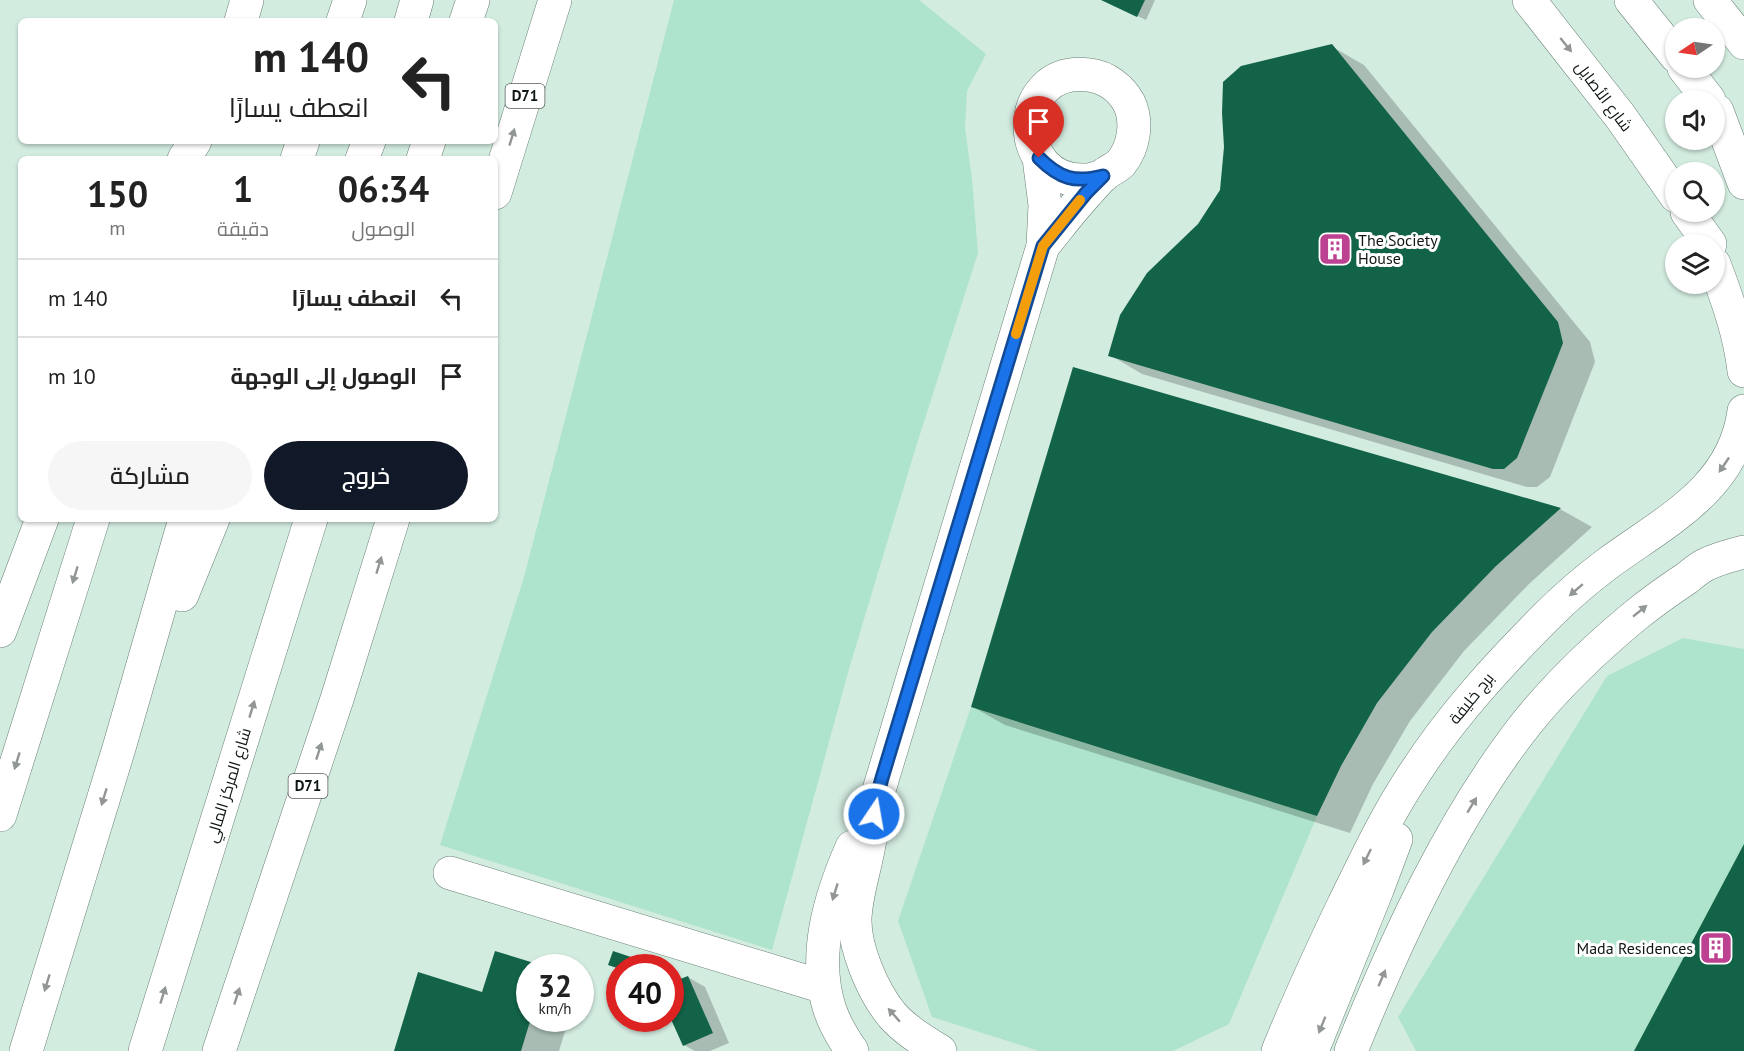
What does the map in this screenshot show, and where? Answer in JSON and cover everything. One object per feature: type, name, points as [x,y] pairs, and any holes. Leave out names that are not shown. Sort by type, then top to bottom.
[{"type":"main road","points":[[242,18],[248,0]]},
{"type":"main road","points":[[344,18],[350,0]]},
{"type":"main road","points":[[412,18],[417,0]]},
{"type":"main road","points":[[467,18],[473,0]]},
{"type":"main road","name":"D71","points":[[498,183],[555,0]]},
{"type":"main road","name":"شارع الأصايل","points":[[1528,0],[1620,116],[1665,180]]},
{"type":"main road","points":[[1631,0],[1665,42]]},
{"type":"main road","points":[[1710,0],[1744,43]]},
{"type":"main road","points":[[1043,246],[1086,193],[1120,163],[1131,145],[1134,124],[1129,104],[1116,87],[1098,76],[1077,74],[1057,79],[1043,91],[1033,106],[1029,123],[1031,142],[1039,158],[1052,171],[1068,178],[1086,180],[1103,176]]},
{"type":"main road","points":[[1692,78],[1701,90]]},
{"type":"main road","points":[[1725,122],[1744,150]]},
{"type":"main road","points":[[1725,134],[1744,183]]},
{"type":"main road","points":[[940,1051],[919,1039],[893,1015],[873,987],[860,954],[855,920],[876,800],[1043,246],[1045,205],[1039,158]]},
{"type":"main road","points":[[1725,269],[1744,295]]},
{"type":"main road","points":[[1724,294],[1742,355],[1744,370]]},
{"type":"main road","name":"برج خليفة","points":[[1278,1051],[1299,998],[1378,834],[1414,773],[1455,716],[1501,662],[1551,612],[1604,566],[1680,512],[1707,489],[1729,460],[1742,427],[1744,411]]},
{"type":"main road","points":[[0,631],[41,522]]},
{"type":"main road","points":[[0,815],[92,522]]},
{"type":"main road","points":[[26,1051],[119,748],[184,522]]},
{"type":"main road","points":[[119,748],[212,522]]},
{"type":"main road","name":"شارع المركز المالي","points":[[145,1051],[310,522]]},
{"type":"main road","name":"D71","points":[[219,1051],[337,699],[392,522]]},
{"type":"main road","points":[[1358,1042],[1399,941],[1454,835],[1492,771],[1527,723],[1567,678],[1610,636],[1656,598],[1706,564],[1744,552]]},
{"type":"main road","points":[[1312,1051],[1392,852],[1414,773]]},
{"type":"main road","points":[[852,1051],[840,1033],[830,1011],[824,987],[822,963],[824,939],[828,916],[846,860],[859,829],[876,800]]},
{"type":"main road","points":[[450,873],[824,987]]},
{"type":"main road","points":[[1256,1051],[1299,998]]},
{"type":"green space","points":[[674,0],[919,0],[986,54],[967,91],[965,128],[978,253],[915,450],[849,669],[772,950],[440,845],[524,577]]},
{"type":"green space","points":[[1683,638],[1744,649],[1744,844],[1634,1051],[1416,1051],[1398,1017],[1607,676]]},
{"type":"green space","points":[[971,707],[1317,816],[1229,1024],[1173,1051],[1039,1051],[932,1017],[898,921]]},
{"type":"building","points":[[1101,0],[1145,0],[1137,17]]},
{"type":"building","name":"The Society House","points":[[1332,44],[1558,322],[1563,343],[1517,458],[1504,469],[1493,469],[1108,356],[1120,315],[1147,273],[1198,224],[1220,190],[1224,147],[1223,82],[1241,66]]},
{"type":"building","points":[[1073,367],[1561,508],[1496,566],[1432,632],[1377,703],[1341,766],[1317,816],[971,707]]},
{"type":"building","name":"Mada Residences","points":[[1744,844],[1744,1051],[1634,1051]]},
{"type":"building","points":[[495,951],[516,957],[516,1032],[527,1032],[521,1051],[394,1051],[418,972],[482,992]]},
{"type":"building","points":[[688,976],[713,1033],[683,1046],[677,1032],[684,1032],[684,978]]},
{"type":"slow traffic","points":[[1016,334],[1043,246],[1080,200]]},
{"type":"place","name":"The Society House","points":[[1335,249]]},
{"type":"place","name":"Mada Residences","points":[[1716,948]]},
{"type":"route","points":[[874,814],[882,778],[1043,246],[1086,193],[1103,176],[1086,180],[1068,178],[1052,171],[1039,158]]}]
